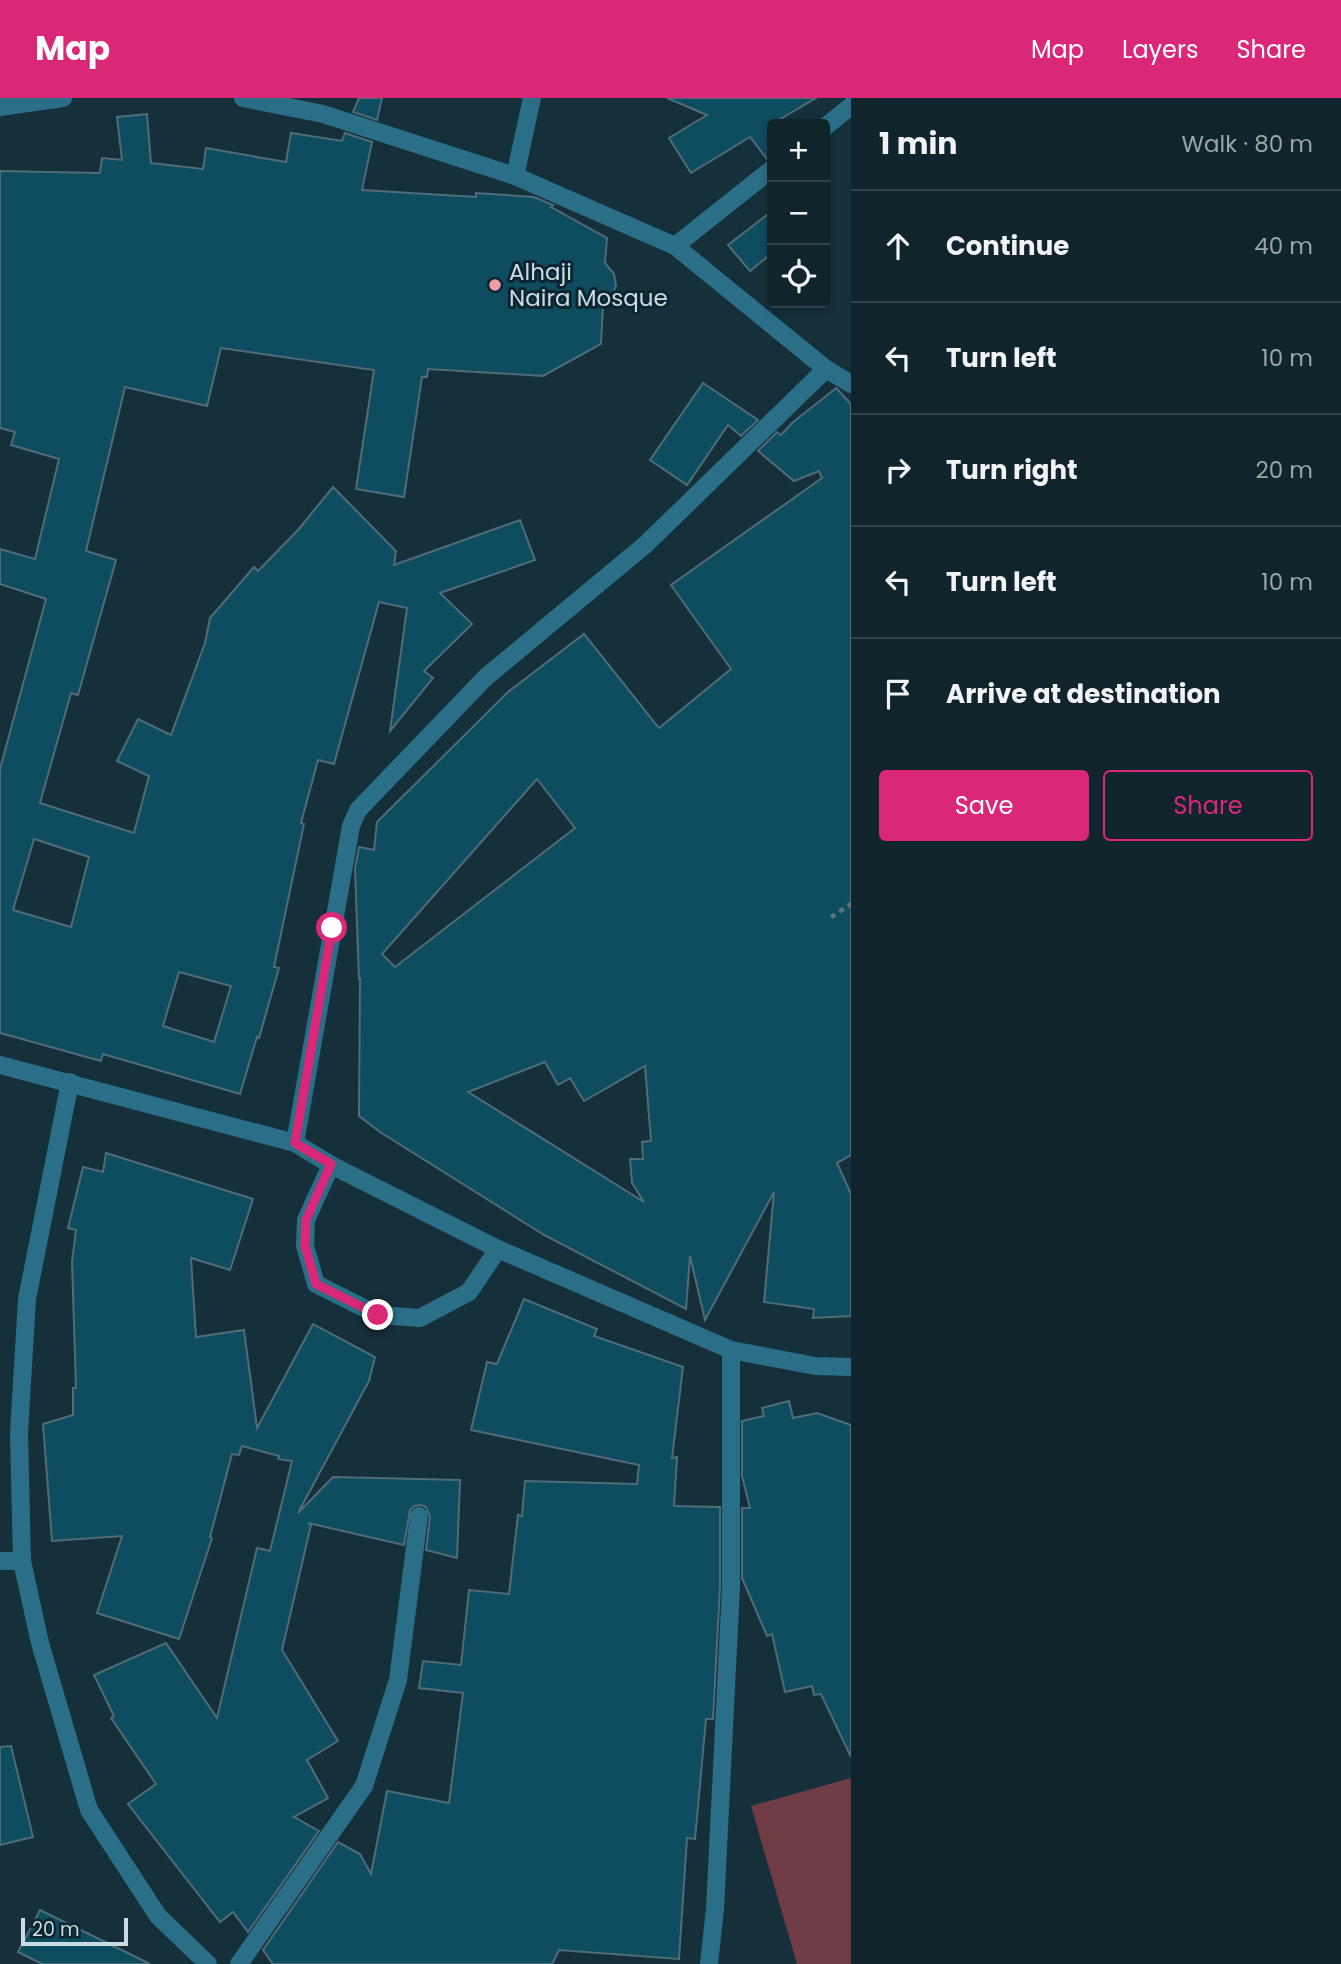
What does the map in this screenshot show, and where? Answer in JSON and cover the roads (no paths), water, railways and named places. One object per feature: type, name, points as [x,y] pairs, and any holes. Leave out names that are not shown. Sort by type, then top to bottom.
[{"type":"street","points":[[0,107],[63,98]]},
{"type":"street","points":[[243,98],[323,114],[515,176],[675,246],[826,369],[851,384]]},
{"type":"street","points":[[515,176],[532,98]]},
{"type":"street","points":[[830,123],[851,106]]},
{"type":"street","points":[[675,246],[767,173]]},
{"type":"street","points":[[295,1143],[351,826],[358,810],[486,677],[645,545],[826,369]]},
{"type":"street","points":[[0,1065],[295,1143],[498,1249],[731,1350],[815,1366],[851,1367]]},
{"type":"street","points":[[70,1082],[27,1298],[19,1433],[22,1561],[40,1643],[89,1810],[158,1916],[208,1964]]},
{"type":"street","points":[[331,1164],[306,1220],[305,1246],[316,1284],[378,1315],[420,1318],[469,1292],[498,1249]]},
{"type":"street","points":[[709,1964],[715,1909],[732,1587],[731,1350]]},
{"type":"street","points":[[239,1964],[364,1786],[398,1680],[419,1516]]},
{"type":"street","points":[[0,1561],[22,1561]]},
{"type":"place","name":"Alhaji Naira Mosque","points":[[495,285]]}]
